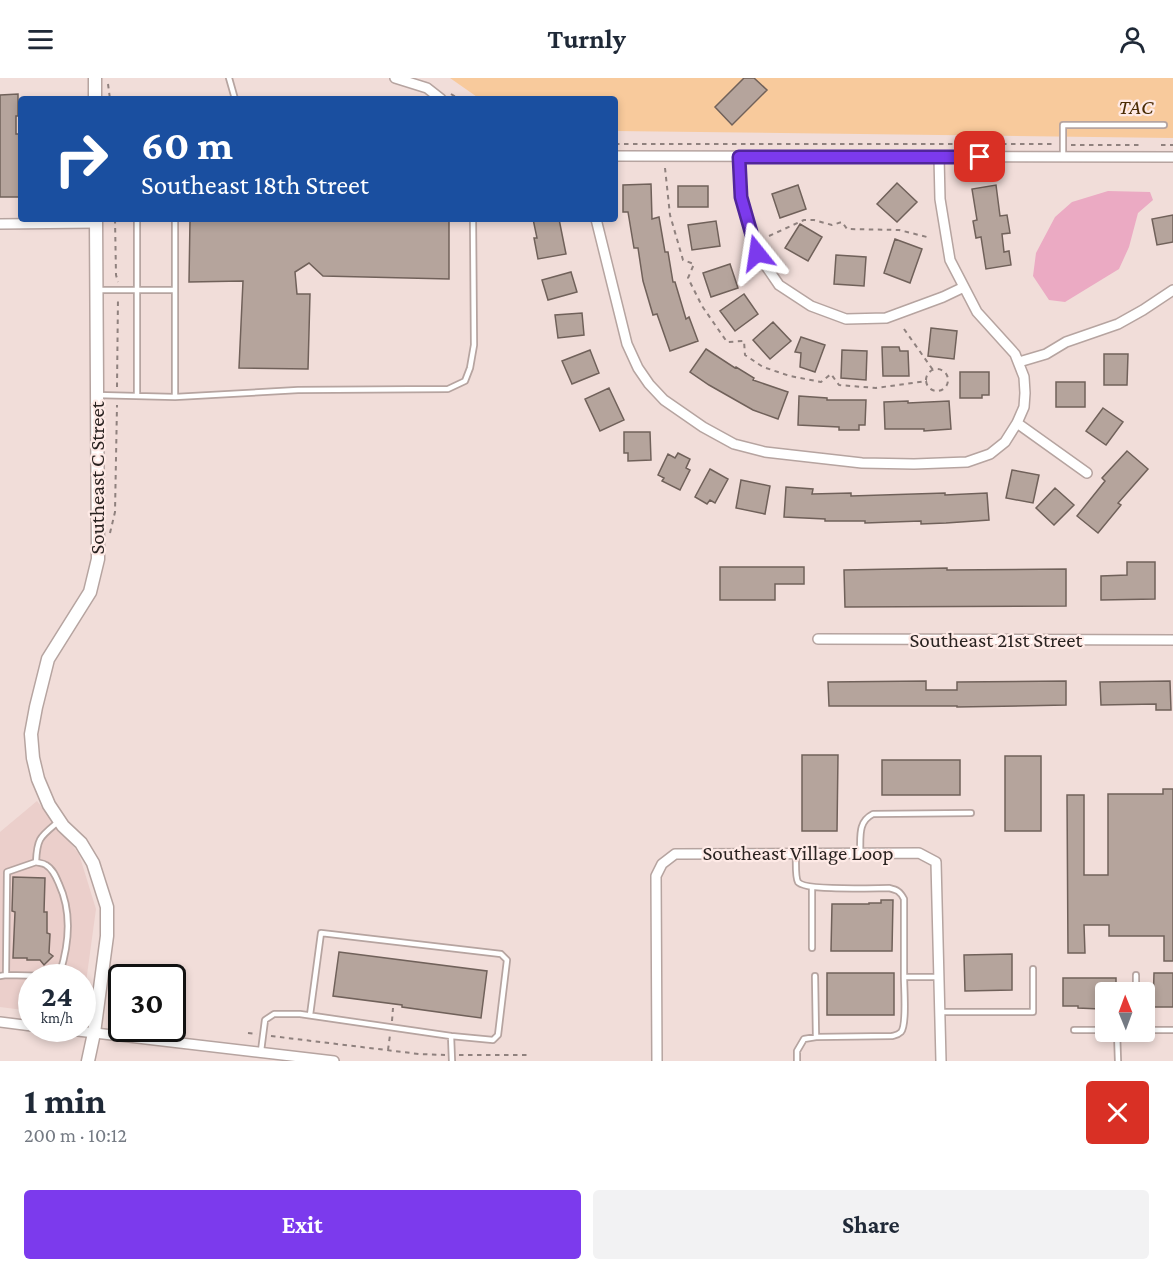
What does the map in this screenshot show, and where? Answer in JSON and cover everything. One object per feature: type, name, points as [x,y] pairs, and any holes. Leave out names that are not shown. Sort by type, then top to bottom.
[{"type":"street","points":[[395,78],[427,88],[437,96]]},
{"type":"street","points":[[96,96],[101,80]]},
{"type":"street","points":[[618,156],[1173,157]]},
{"type":"street","points":[[739,157],[741,197],[757,253],[779,285],[811,306],[846,319],[886,318],[935,301],[964,287]]},
{"type":"street","points":[[597,222],[627,344],[638,368],[649,384],[671,405],[703,427],[734,444],[765,452],[862,463],[967,462],[990,454],[1005,442],[1024,406],[1024,377],[1015,354],[977,312],[950,260],[940,199],[939,157]]},
{"type":"street","points":[[0,224],[64,222]]},
{"type":"street","name":"Southeast C Street","points":[[96,222],[98,559],[90,592],[48,658],[32,734],[33,758],[38,779],[49,805],[60,821],[81,843],[93,863],[107,907],[107,936],[96,1018]]},
{"type":"street","points":[[1019,362],[1046,354],[1066,342],[1118,324],[1173,290]]},
{"type":"street","points":[[1017,423],[1087,473]]},
{"type":"street","name":"Southeast 21st Street","points":[[818,639],[1173,640]]},
{"type":"street","name":"Southeast Village Loop","points":[[657,1061],[656,876],[662,864],[675,854],[796,853],[919,853],[936,862],[941,1061]]},
{"type":"street","points":[[0,1022],[18,1024]]},
{"type":"street","points":[[96,1033],[334,1061]]},
{"type":"street","name":"Southeast C Street","points":[[88,1061],[92,1042]]},
{"type":"lane","points":[[229,78],[234,96]]},
{"type":"lane","points":[[1063,157],[1063,125],[1164,126]]},
{"type":"lane","points":[[137,222],[137,396]]},
{"type":"lane","points":[[175,222],[175,397]]},
{"type":"lane","points":[[97,395],[175,397],[298,390],[448,389],[465,381],[474,345],[473,222]]},
{"type":"lane","points":[[96,290],[175,290]]},
{"type":"lane","points":[[860,853],[861,828],[867,817],[873,814],[971,813]]},
{"type":"lane","points":[[36,862],[40,837],[60,821]]},
{"type":"lane","points":[[796,853],[797,879],[805,886],[889,888],[897,890],[904,899],[903,1030],[892,1036],[804,1039],[797,1051],[797,1061]]},
{"type":"lane","points":[[0,976],[49,976],[60,973],[65,955],[68,919],[63,892],[54,873],[45,864],[36,862],[7,872],[6,975]]},
{"type":"lane","points":[[812,887],[812,948]]},
{"type":"lane","points":[[261,1052],[265,1020],[274,1014],[310,1015],[493,1040],[498,1035],[507,960],[501,954],[321,933],[310,1015]]},
{"type":"lane","points":[[940,1012],[1033,1012],[1033,969]]},
{"type":"lane","points":[[1136,975],[1136,982]]},
{"type":"lane","points":[[815,976],[816,1037]]},
{"type":"lane","points":[[904,977],[939,977]]},
{"type":"lane","points":[[1074,1030],[1095,1030]]},
{"type":"lane","points":[[1155,1030],[1173,1030]]},
{"type":"lane","points":[[451,1036],[452,1061]]},
{"type":"lane","points":[[1117,1042],[1118,1061]]},
{"type":"path","points":[[101,80],[109,96]]},
{"type":"path","points":[[618,144],[1139,145]]},
{"type":"path","points":[[1157,146],[1173,145]]},
{"type":"path","points":[[665,168],[670,215],[683,260],[694,264],[688,278],[702,306],[727,342],[744,341],[745,355],[763,367],[790,376],[821,382],[831,374],[839,385],[876,388],[927,381]]},
{"type":"path","points":[[769,236],[804,220],[814,220],[832,225],[842,222],[847,229],[898,230],[927,237]]},
{"type":"path","points":[[115,222],[118,282]]},
{"type":"path","points":[[117,388],[118,299]]},
{"type":"path","points":[[904,329],[933,370]]},
{"type":"path","points":[[938,369],[945,372],[948,379],[947,386],[942,390],[935,391],[929,388],[928,374],[933,370],[938,369]]},
{"type":"path","points":[[110,532],[115,518],[117,404]]},
{"type":"path","points":[[248,1033],[419,1054],[531,1055]]},
{"type":"shaded area","points":[[1108,191],[1150,192],[1153,200],[1138,213],[1129,247],[1119,269],[1065,302],[1049,300],[1033,276],[1036,253],[1055,217],[1072,202]]},
{"type":"shaded area","points":[[37,801],[79,854],[96,909],[88,964],[18,964],[18,1009],[0,1007],[0,832]]},
{"type":"green space","name":"TAC","points":[[450,78],[1173,78],[1173,138],[618,131],[618,96],[476,96]]},
{"type":"building","points":[[744,78],[754,78],[767,90],[732,125],[715,107]]},
{"type":"building","points":[[18,94],[16,134],[18,134],[18,197],[0,197],[0,95]]},
{"type":"building","points":[[897,183],[917,202],[897,222],[877,204]]},
{"type":"building","points":[[651,184],[652,219],[659,217],[673,282],[675,282],[686,319],[689,317],[698,341],[670,351],[657,314],[653,315],[643,281],[638,248],[634,248],[628,212],[623,212],[623,185]]},
{"type":"building","points":[[798,185],[806,209],[780,218],[772,194]]},
{"type":"building","points":[[996,185],[1000,216],[1007,215],[1010,233],[1002,234],[1004,252],[1009,251],[1011,265],[986,269],[981,237],[976,238],[973,221],[977,220],[972,189]]},
{"type":"building","points":[[678,186],[708,186],[708,207],[678,207]]},
{"type":"building","points":[[1173,215],[1173,242],[1157,245],[1152,219]]},
{"type":"building","points":[[716,221],[720,246],[692,250],[688,225]]},
{"type":"building","points":[[190,222],[449,222],[449,279],[323,276],[309,263],[295,272],[297,294],[310,294],[308,369],[239,368],[243,281],[189,282]]},
{"type":"building","points":[[534,222],[560,222],[566,254],[538,259],[534,238],[537,238]]},
{"type":"building","points":[[800,224],[822,237],[808,261],[785,248]]},
{"type":"building","points":[[895,239],[922,249],[910,283],[884,273]]},
{"type":"building","points":[[836,255],[866,257],[864,286],[834,284]]},
{"type":"building","points":[[730,264],[738,288],[711,297],[703,273]]},
{"type":"building","points":[[571,272],[577,292],[548,300],[542,280]]},
{"type":"building","points":[[744,294],[758,314],[735,331],[720,311]]},
{"type":"building","points":[[582,313],[584,335],[558,338],[555,315]]},
{"type":"building","points":[[773,322],[791,341],[770,359],[753,340]]},
{"type":"building","points":[[931,328],[957,331],[954,359],[928,356]]},
{"type":"building","points":[[801,337],[825,345],[815,372],[800,367],[801,353],[795,352]]},
{"type":"building","points":[[882,347],[899,347],[900,351],[908,351],[909,376],[883,376]]},
{"type":"building","points":[[706,349],[754,378],[753,380],[788,392],[778,419],[753,410],[690,372]]},
{"type":"building","points":[[590,350],[599,373],[572,384],[562,361]]},
{"type":"building","points":[[842,350],[867,351],[866,380],[841,378]]},
{"type":"building","points":[[1104,354],[1128,354],[1127,385],[1104,385]]},
{"type":"building","points":[[960,372],[989,372],[989,395],[982,395],[982,398],[960,398]]},
{"type":"building","points":[[1056,382],[1085,382],[1085,407],[1056,407]]},
{"type":"building","points":[[609,388],[624,420],[600,431],[585,399]]},
{"type":"building","points":[[799,396],[827,398],[827,400],[866,400],[865,425],[859,425],[859,430],[839,430],[839,427],[798,425]]},
{"type":"building","points":[[908,401],[908,403],[949,401],[951,429],[924,431],[924,429],[885,429],[884,402]]},
{"type":"building","points":[[1103,408],[1123,422],[1106,445],[1086,431]]},
{"type":"building","points":[[624,432],[650,432],[651,460],[628,461],[628,453],[624,453]]},
{"type":"building","points":[[1127,451],[1148,469],[1118,503],[1121,505],[1098,533],[1077,516],[1105,481],[1102,478]]},
{"type":"building","points":[[678,453],[690,459],[686,468],[690,470],[680,490],[662,481],[664,478],[658,475],[668,454],[675,458]]},
{"type":"building","points":[[710,469],[728,479],[715,503],[710,500],[707,504],[695,497]]},
{"type":"building","points":[[1012,470],[1039,475],[1033,503],[1006,498]]},
{"type":"building","points":[[741,480],[770,486],[765,514],[736,508]]},
{"type":"building","points":[[786,487],[813,489],[812,494],[851,493],[851,496],[987,493],[989,520],[921,524],[921,521],[865,523],[865,521],[825,521],[825,519],[784,517]]},
{"type":"building","points":[[1055,488],[1074,505],[1054,525],[1036,508]]},
{"type":"building","points":[[1127,562],[1155,562],[1155,599],[1101,600],[1101,576],[1127,575]]},
{"type":"building","points":[[720,567],[804,567],[804,584],[775,584],[775,600],[720,600]]},
{"type":"building","points":[[947,568],[947,570],[1066,569],[1066,606],[845,607],[844,570]]},
{"type":"building","points":[[926,681],[926,690],[957,690],[957,682],[1066,681],[1066,705],[829,706],[828,682]]},
{"type":"building","points":[[1170,681],[1171,710],[1156,710],[1156,704],[1101,705],[1100,682]]},
{"type":"building","points":[[802,755],[838,755],[837,831],[802,831]]},
{"type":"building","points":[[1005,756],[1041,756],[1041,831],[1005,831]]},
{"type":"building","points":[[882,760],[960,760],[960,795],[882,795]]},
{"type":"building","points":[[1163,789],[1173,789],[1173,961],[1164,961],[1164,936],[1109,936],[1109,925],[1084,925],[1085,953],[1068,953],[1067,795],[1084,795],[1084,875],[1108,875],[1108,794],[1163,794]]},
{"type":"building","points":[[13,877],[45,878],[44,912],[47,912],[47,933],[50,934],[49,953],[53,956],[45,964],[40,960],[13,958],[15,912],[12,911]]},
{"type":"building","points":[[881,900],[893,900],[892,951],[831,951],[832,904],[869,904],[881,903]]},
{"type":"building","points":[[339,952],[487,971],[481,1018],[333,996]]},
{"type":"building","points":[[1012,954],[1012,990],[965,991],[964,955]]},
{"type":"building","points":[[827,973],[894,973],[894,1015],[827,1015]]},
{"type":"building","points":[[1154,973],[1173,973],[1173,1007],[1155,1007]]},
{"type":"building","points":[[1063,978],[1116,978],[1116,982],[1095,982],[1095,1009],[1063,1006]]},
{"type":"route","points":[[757,253],[741,197],[739,157],[980,157]]}]
